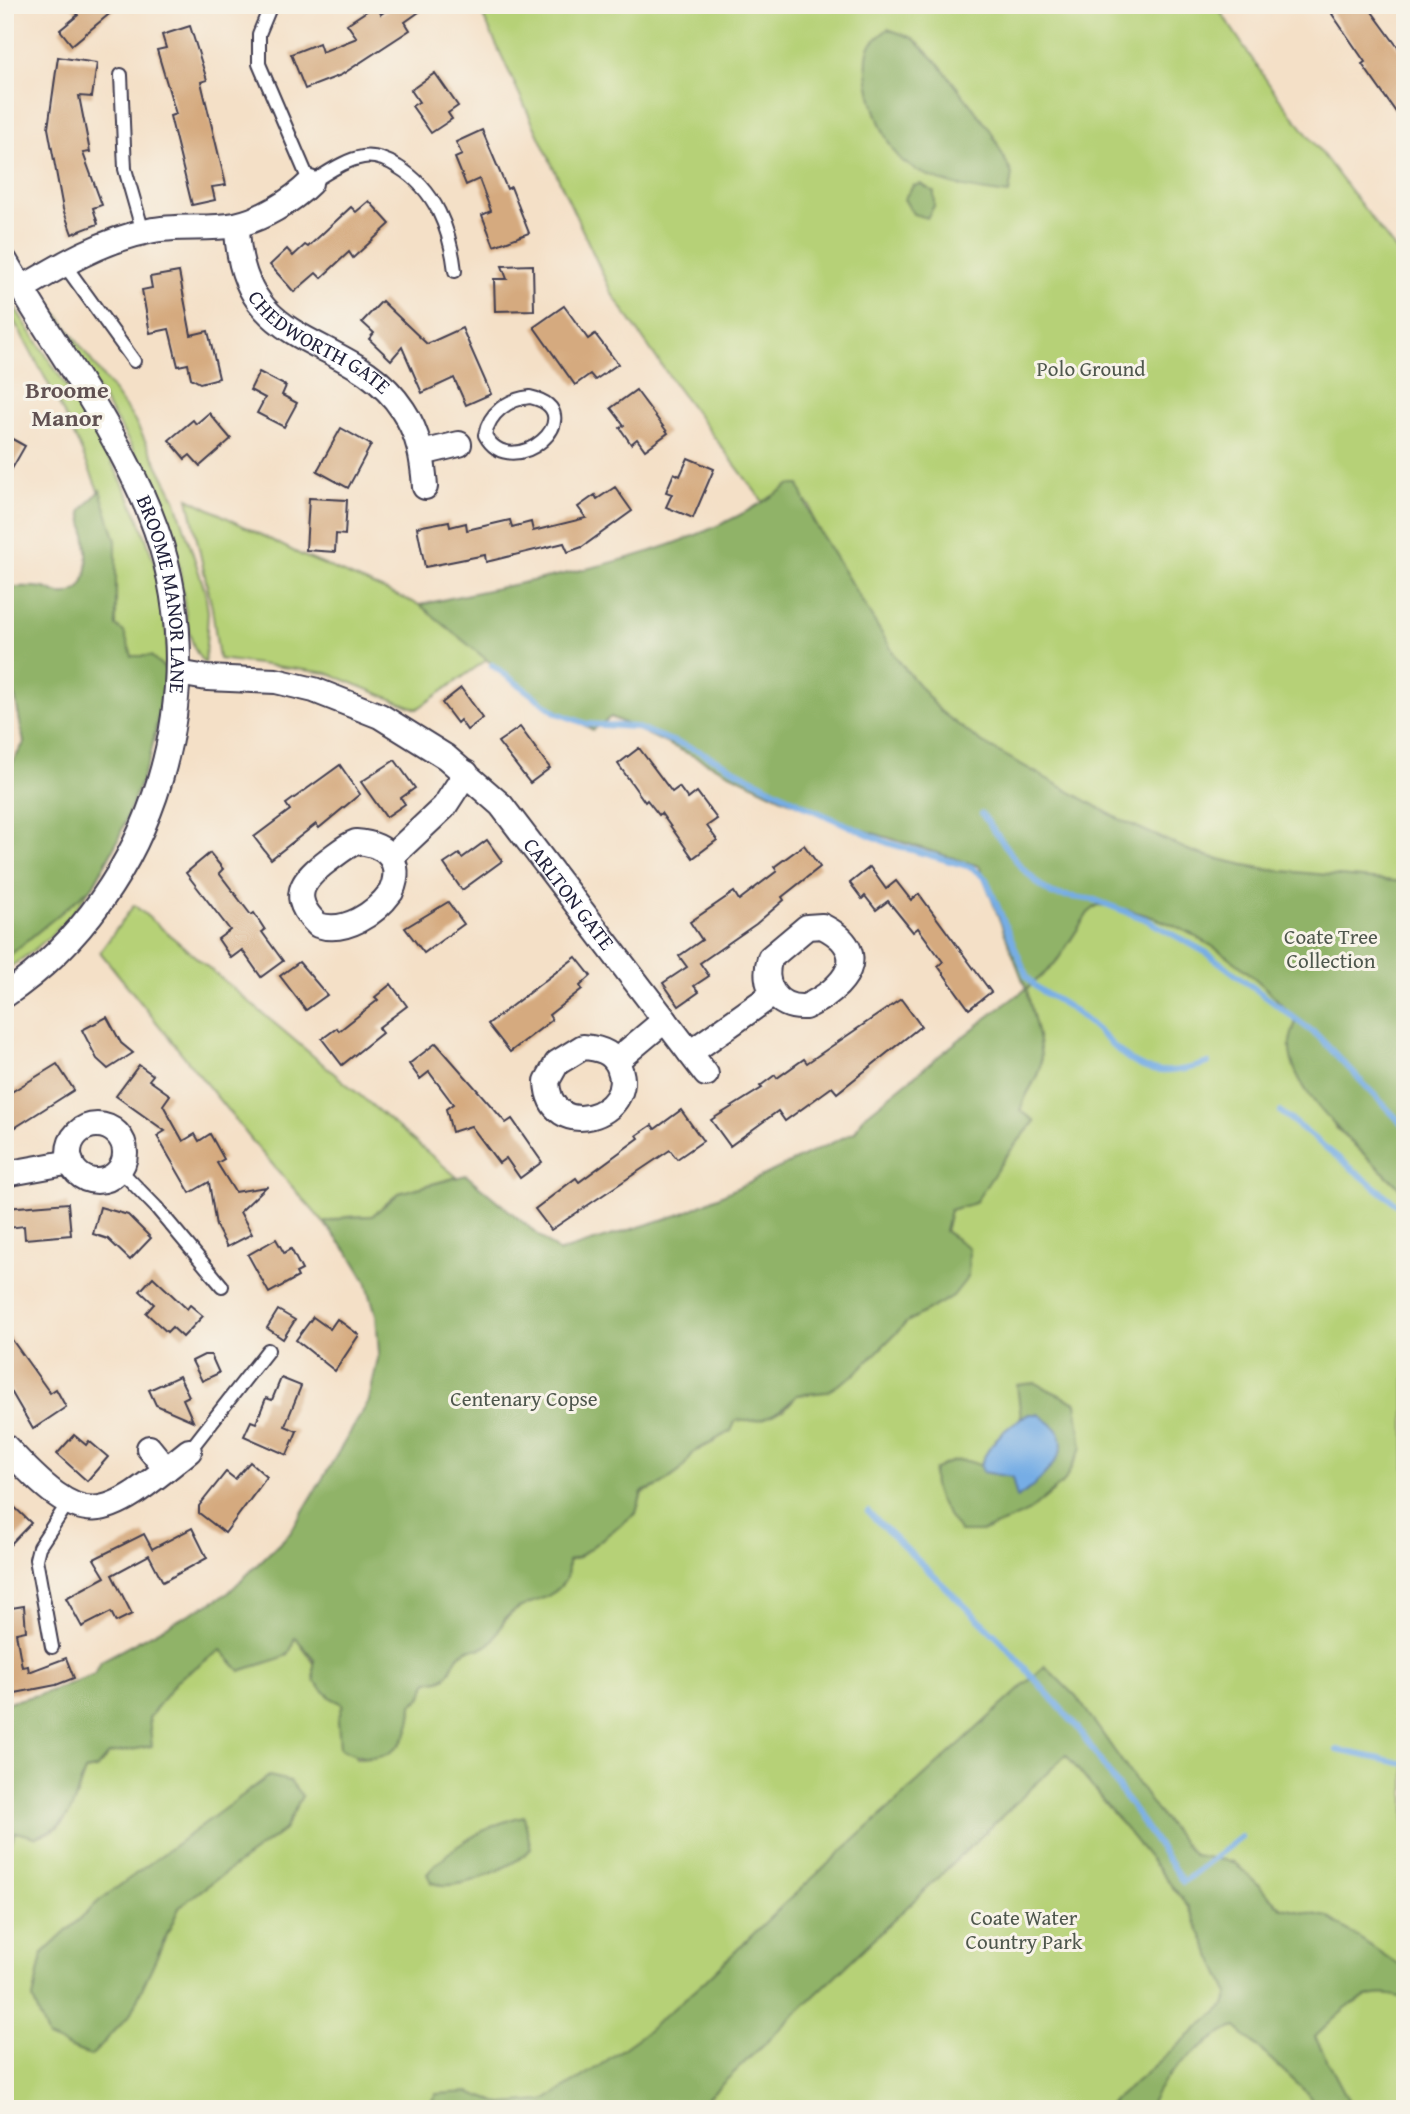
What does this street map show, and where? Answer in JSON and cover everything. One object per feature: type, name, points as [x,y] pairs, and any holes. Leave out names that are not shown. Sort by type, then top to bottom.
[{"type":"street","points":[[22,289],[64,264],[114,241],[143,232],[237,225],[286,202],[310,183]]},
{"type":"street","name":"CHEDWORTH GATE","points":[[237,225],[237,246],[244,274],[265,309],[289,332],[363,372],[386,391],[408,418],[422,453],[425,486]]},
{"type":"street","name":"BROOME MANOR LANE","points":[[5,261],[118,448],[151,515],[170,581],[178,673],[175,716],[163,772],[132,850],[106,897],[73,936],[5,995]]},
{"type":"street","points":[[422,453],[459,444]]},
{"type":"street","name":"CARLTON GATE","points":[[178,673],[208,678],[276,681],[344,700],[415,735],[466,773],[501,806],[706,1074]]},
{"type":"street","points":[[391,856],[443,807],[466,773]]},
{"type":"street","points":[[690,1053],[773,994]]},
{"type":"street","points":[[616,1061],[665,1020]]},
{"type":"street","points":[[104,1125],[119,1135],[125,1152],[120,1170],[105,1180],[95,1181],[78,1174],[71,1162],[69,1148],[78,1132],[85,1127],[104,1125]]},
{"type":"street","points":[[5,1174],[71,1162]]},
{"type":"street","points":[[5,1446],[49,1491],[68,1503],[93,1510],[106,1508],[189,1451]]},
{"type":"street","points":[[149,1448],[166,1469]]},
{"type":"lane","points":[[271,5],[259,34],[259,64],[310,183],[360,157],[377,157],[401,168],[425,187],[434,201],[447,232],[455,271]]},
{"type":"lane","points":[[121,75],[125,169],[143,232]]},
{"type":"lane","points":[[64,264],[134,361]]},
{"type":"lane","points":[[459,444],[485,435],[494,415],[514,400],[537,398],[551,411],[552,432],[534,448],[505,451],[489,443],[485,435]]},
{"type":"lane","points":[[120,1170],[156,1207],[222,1286]]},
{"type":"lane","points":[[189,1451],[220,1414],[247,1373],[268,1350]]},
{"type":"lane","points":[[52,1647],[36,1559],[39,1547],[68,1503]]},
{"type":"green space","name":"Polo Ground","points":[[478,5],[1216,5],[1271,87],[1405,262],[1405,882],[1250,866],[1180,847],[1117,818],[999,753],[962,730],[940,711],[903,668],[870,620],[813,520],[810,506],[789,485],[764,503],[678,389],[612,294]]},
{"type":"green space","points":[[888,29],[913,38],[938,63],[991,131],[1012,174],[1009,194],[941,181],[916,170],[897,155],[881,127],[867,75],[869,48]]},
{"type":"green space","points":[[921,184],[934,192],[934,206],[927,218],[913,214],[904,199],[913,186]]},
{"type":"green space","points":[[5,292],[90,424],[138,517],[155,566],[165,617],[167,669],[159,722],[149,756],[121,832],[97,879],[83,900],[49,938],[5,970],[5,918],[116,541],[81,449],[5,305]]},
{"type":"green space","points":[[51,305],[135,421],[175,499],[205,591],[208,612],[205,663],[192,642],[176,551],[154,491],[124,433],[55,324]]},
{"type":"green space","points":[[789,485],[799,485],[813,521],[898,660],[940,711],[981,742],[1121,820],[1197,854],[1261,869],[1405,882],[1405,1193],[1333,1124],[1301,1083],[1292,1062],[1290,1042],[1296,1021],[1277,999],[1232,960],[1182,929],[1127,910],[1098,905],[1088,913],[1055,964],[1027,989],[1041,1058],[1038,1072],[1021,1111],[1035,1121],[1006,1156],[975,1203],[950,1210],[945,1231],[969,1248],[968,1277],[953,1296],[907,1322],[855,1374],[827,1392],[797,1395],[777,1412],[762,1419],[736,1420],[731,1431],[694,1452],[680,1471],[661,1485],[642,1492],[636,1513],[577,1558],[568,1561],[565,1580],[555,1592],[511,1613],[491,1642],[482,1648],[466,1650],[456,1659],[449,1674],[438,1680],[428,1681],[421,1698],[412,1705],[406,1734],[391,1752],[368,1758],[340,1748],[338,1720],[343,1704],[331,1698],[314,1681],[314,1659],[295,1637],[286,1655],[240,1671],[221,1650],[177,1680],[149,1718],[152,1746],[109,1754],[96,1769],[85,1771],[74,1804],[65,1819],[35,1837],[16,1832],[5,1855],[5,1703],[45,1693],[95,1674],[101,1661],[227,1594],[290,1533],[369,1401],[379,1353],[376,1315],[366,1281],[351,1256],[324,1223],[346,1217],[372,1216],[399,1193],[466,1175],[559,1252],[684,1213],[855,1132],[862,1118],[1026,989],[979,866],[857,828],[782,798],[611,717],[593,730],[532,697],[420,605],[611,563],[658,549],[704,532],[747,511]]},
{"type":"green space","points":[[100,490],[116,541],[116,626],[124,632],[132,656],[151,656],[167,670],[150,758],[117,842],[93,886],[5,959],[5,775],[24,743],[11,676],[5,664],[5,587],[39,587],[60,594],[73,592],[81,586],[86,575],[87,548],[81,511]]},
{"type":"green space","points":[[188,498],[301,555],[420,605],[488,659],[417,709],[327,673],[219,659],[212,608]]},
{"type":"green space","name":"Coate Water Country Park","points":[[1098,904],[1127,909],[1182,929],[1208,943],[1255,978],[1296,1021],[1290,1044],[1335,1127],[1405,1193],[1405,2109],[5,2109],[5,1855],[15,1832],[32,1836],[49,1833],[65,1820],[85,1771],[96,1769],[109,1754],[151,1746],[149,1718],[177,1680],[221,1650],[240,1671],[268,1660],[281,1659],[294,1636],[344,1704],[338,1720],[356,1758],[380,1756],[389,1752],[404,1737],[412,1705],[421,1698],[428,1681],[442,1680],[461,1653],[488,1644],[512,1613],[547,1597],[568,1561],[577,1558],[636,1513],[642,1493],[661,1485],[680,1471],[694,1452],[714,1442],[736,1420],[784,1410],[797,1395],[809,1393],[874,1355],[907,1322],[953,1296],[957,1239],[945,1231],[950,1210],[1006,1156],[1035,1121],[1021,1111],[1036,1078],[1041,1059],[1026,989],[1055,964],[1088,913]]},
{"type":"green space","points":[[134,905],[457,1177],[399,1193],[372,1216],[346,1217],[324,1223],[258,1148],[100,952]]},
{"type":"green space","points":[[1035,1383],[1076,1403],[1082,1447],[1064,1482],[1027,1513],[981,1532],[960,1532],[937,1495],[934,1470],[957,1461],[980,1465],[996,1439],[1021,1418],[1017,1385]]},
{"type":"green space","points":[[1045,1666],[1078,1699],[1156,1810],[1194,1855],[1234,1862],[1282,1908],[1328,1917],[1405,1969],[1405,1999],[1390,1995],[1366,1997],[1345,2010],[1315,2037],[1353,2109],[1319,2109],[1305,2091],[1236,2027],[1207,2043],[1176,2069],[1160,2087],[1148,2109],[1104,2109],[1225,2005],[1229,1994],[1188,1906],[1066,1755],[696,2109],[426,2109],[436,2094],[469,2092],[502,2104],[544,2101],[599,2066],[645,2033],[705,1981],[783,1905]]},
{"type":"green space","points":[[269,1776],[290,1781],[302,1796],[284,1830],[180,1906],[130,2015],[91,2056],[48,2038],[33,1999],[42,1954],[100,1900]]},
{"type":"green space","points":[[524,1816],[531,1849],[523,1856],[498,1871],[469,1882],[441,1885],[431,1882],[427,1874],[458,1846],[484,1830]]},
{"type":"water","points":[[1029,1414],[1038,1414],[1055,1427],[1062,1446],[1047,1472],[1017,1498],[1012,1477],[983,1472],[980,1465],[1000,1435]]},
{"type":"building","points":[[70,5],[120,5],[72,45],[60,30],[78,15]]},
{"type":"building","points":[[376,5],[381,14],[394,5],[429,5],[405,22],[410,30],[341,75],[305,89],[291,54],[319,43],[322,52],[357,38],[347,24]]},
{"type":"building","points":[[1332,5],[1367,5],[1405,57],[1405,125],[1362,64],[1365,62],[1332,14],[1336,11]]},
{"type":"building","points":[[190,26],[207,80],[201,82],[226,185],[212,187],[215,200],[192,205],[170,116],[176,114],[157,50],[166,48],[162,35]]},
{"type":"building","points":[[58,57],[97,63],[92,97],[79,96],[90,152],[83,153],[102,205],[93,208],[98,224],[72,234],[63,209],[48,128]]},
{"type":"building","points":[[435,73],[458,106],[448,113],[452,119],[431,133],[412,106],[419,102],[411,90]]},
{"type":"building","points":[[482,130],[507,189],[511,187],[529,233],[494,246],[482,215],[491,211],[479,179],[466,185],[455,158],[462,155],[456,142]]},
{"type":"building","points":[[369,201],[390,224],[353,258],[349,252],[321,278],[316,273],[294,292],[270,265],[287,249],[293,256],[305,245],[308,247],[351,207],[356,212]]},
{"type":"building","points":[[533,265],[534,310],[495,311],[494,279],[507,279],[502,266]]},
{"type":"building","points":[[179,272],[191,335],[208,331],[219,378],[200,383],[191,378],[188,364],[178,366],[169,329],[150,333],[142,290],[152,288],[150,277]]},
{"type":"building","points":[[382,301],[427,344],[462,328],[491,394],[466,405],[454,378],[422,393],[402,347],[391,360],[369,339],[374,333],[362,322]]},
{"type":"building","points":[[564,306],[588,339],[595,334],[618,364],[595,380],[590,374],[575,385],[534,327]]},
{"type":"building","points":[[259,372],[286,386],[282,395],[297,403],[284,427],[257,413],[265,398],[250,390]]},
{"type":"building","points":[[636,390],[668,433],[645,450],[637,439],[631,444],[620,428],[624,425],[611,408]]},
{"type":"building","points":[[209,413],[231,439],[200,466],[190,455],[185,459],[169,440],[193,420],[196,424]]},
{"type":"building","points":[[341,428],[371,445],[348,488],[317,471]]},
{"type":"building","points":[[5,435],[25,446],[5,481]]},
{"type":"building","points":[[688,458],[714,469],[693,518],[666,507],[672,494],[666,492],[674,473],[680,476]]},
{"type":"building","points":[[615,487],[632,511],[582,547],[568,552],[564,543],[486,562],[485,555],[425,567],[417,527],[449,521],[450,527],[466,523],[467,530],[510,520],[512,527],[531,522],[533,531],[586,518],[578,507],[595,495],[597,499]]},
{"type":"building","points":[[309,498],[347,500],[345,535],[336,534],[335,552],[306,550]]},
{"type":"building","points":[[461,688],[483,718],[467,730],[460,720],[457,723],[442,703]]},
{"type":"building","points":[[520,727],[550,768],[530,783],[498,742]]},
{"type":"building","points":[[639,748],[672,792],[679,787],[688,799],[697,792],[717,819],[707,826],[717,840],[693,858],[661,813],[659,815],[647,800],[645,802],[618,764]]},
{"type":"building","points":[[395,760],[415,788],[401,798],[405,804],[386,817],[361,782]]},
{"type":"building","points":[[340,765],[360,794],[319,828],[316,824],[271,859],[254,837],[290,810],[286,804]]},
{"type":"building","points":[[487,840],[502,861],[462,890],[444,864],[459,854],[462,858]]},
{"type":"building","points":[[804,845],[820,867],[782,897],[784,900],[756,924],[700,963],[709,976],[694,986],[699,992],[679,1006],[663,983],[687,967],[679,956],[702,940],[690,922],[734,892],[739,900],[777,871],[774,867]]},
{"type":"building","points":[[210,853],[223,869],[219,873],[251,915],[254,913],[265,930],[262,932],[283,961],[261,977],[242,950],[231,958],[218,939],[230,930],[186,873]]},
{"type":"building","points":[[870,867],[886,889],[896,881],[911,900],[919,894],[991,992],[969,1009],[938,966],[943,962],[918,928],[913,932],[888,901],[876,910],[865,896],[862,899],[850,883]]},
{"type":"building","points":[[448,902],[464,924],[424,953],[405,928]]},
{"type":"building","points":[[576,957],[591,976],[580,986],[582,989],[549,1015],[552,1020],[510,1052],[488,1024]]},
{"type":"building","points":[[299,962],[327,995],[306,1010],[280,976]]},
{"type":"building","points":[[391,984],[407,1006],[378,1028],[382,1033],[342,1065],[322,1039],[337,1028],[339,1031],[378,1000],[375,997]]},
{"type":"building","points":[[901,999],[921,1026],[837,1093],[832,1087],[785,1121],[778,1111],[730,1146],[711,1120],[762,1088],[760,1086],[775,1075],[777,1078],[804,1059],[807,1063]]},
{"type":"building","points":[[107,1017],[121,1043],[133,1053],[108,1069],[97,1059],[82,1030]]},
{"type":"building","points":[[436,1043],[506,1123],[512,1119],[542,1162],[520,1178],[506,1158],[499,1163],[471,1126],[452,1132],[446,1109],[453,1104],[429,1072],[420,1079],[409,1064]]},
{"type":"building","points":[[57,1064],[74,1090],[5,1134],[5,1096]]},
{"type":"building","points":[[139,1065],[153,1075],[149,1080],[170,1095],[163,1105],[183,1141],[195,1134],[199,1141],[210,1134],[224,1159],[217,1163],[235,1192],[266,1187],[240,1212],[252,1234],[227,1247],[216,1226],[209,1182],[190,1193],[157,1136],[165,1131],[116,1096]]},
{"type":"building","points":[[681,1110],[703,1141],[677,1159],[670,1150],[551,1230],[535,1209],[576,1178],[579,1182],[639,1138],[637,1135],[652,1125],[655,1129]]},
{"type":"building","points":[[68,1203],[71,1235],[25,1239],[24,1226],[8,1228],[6,1208]]},
{"type":"building","points":[[100,1207],[128,1215],[151,1238],[130,1260],[108,1239],[93,1234]]},
{"type":"building","points":[[276,1239],[284,1253],[291,1249],[302,1270],[296,1273],[298,1277],[269,1293],[248,1255]]},
{"type":"building","points":[[153,1277],[187,1309],[190,1305],[203,1316],[183,1337],[172,1327],[167,1332],[146,1313],[154,1304],[140,1291]]},
{"type":"building","points":[[278,1310],[295,1320],[283,1339],[267,1328]]},
{"type":"building","points":[[313,1317],[330,1329],[337,1319],[359,1335],[335,1371],[296,1340]]},
{"type":"building","points":[[5,1330],[50,1393],[56,1389],[66,1407],[33,1429],[5,1381]]},
{"type":"building","points":[[204,1355],[211,1355],[219,1373],[202,1381],[192,1361]]},
{"type":"building","points":[[179,1376],[189,1396],[183,1399],[193,1421],[156,1405],[149,1390]]},
{"type":"building","points":[[281,1378],[301,1386],[285,1426],[297,1431],[287,1455],[244,1436],[251,1421],[256,1423],[266,1398],[272,1400]]},
{"type":"building","points":[[74,1435],[86,1445],[89,1441],[108,1457],[87,1481],[57,1454]]},
{"type":"building","points":[[250,1462],[267,1477],[225,1533],[199,1513],[199,1506],[226,1472],[235,1479]]},
{"type":"building","points":[[5,1498],[31,1523],[5,1550]]},
{"type":"building","points":[[192,1528],[207,1558],[163,1582],[149,1555],[112,1575],[132,1614],[116,1622],[111,1612],[82,1627],[66,1598],[105,1577],[94,1559],[144,1534],[152,1549]]},
{"type":"building","points":[[24,1606],[26,1631],[16,1633],[22,1667],[28,1666],[29,1672],[66,1658],[74,1678],[56,1685],[5,1695],[5,1609]]},
{"type":"waterway","points":[[492,665],[557,713],[587,724],[635,727],[699,751],[813,810],[888,843],[971,867],[986,879],[1027,977],[1037,987],[1070,1008],[1130,1060],[1144,1067],[1161,1071],[1182,1070],[1208,1063]]},
{"type":"waterway","points":[[982,814],[1020,866],[1042,887],[1052,894],[1095,900],[1145,919],[1207,953],[1317,1035],[1405,1127]]},
{"type":"waterway","points":[[1281,1112],[1405,1211]]},
{"type":"waterway","points":[[868,1512],[1001,1641],[1078,1728],[1183,1882],[1241,1837]]},
{"type":"waterway","points":[[1337,1750],[1405,1764]]},
{"type":"district","name":"Broome Manor","points":[[67,404]]},
{"type":"park label","name":"Coate Tree Collection","points":[[1331,949]]},
{"type":"park label","name":"Centenary Copse","points":[[524,1399]]}]
